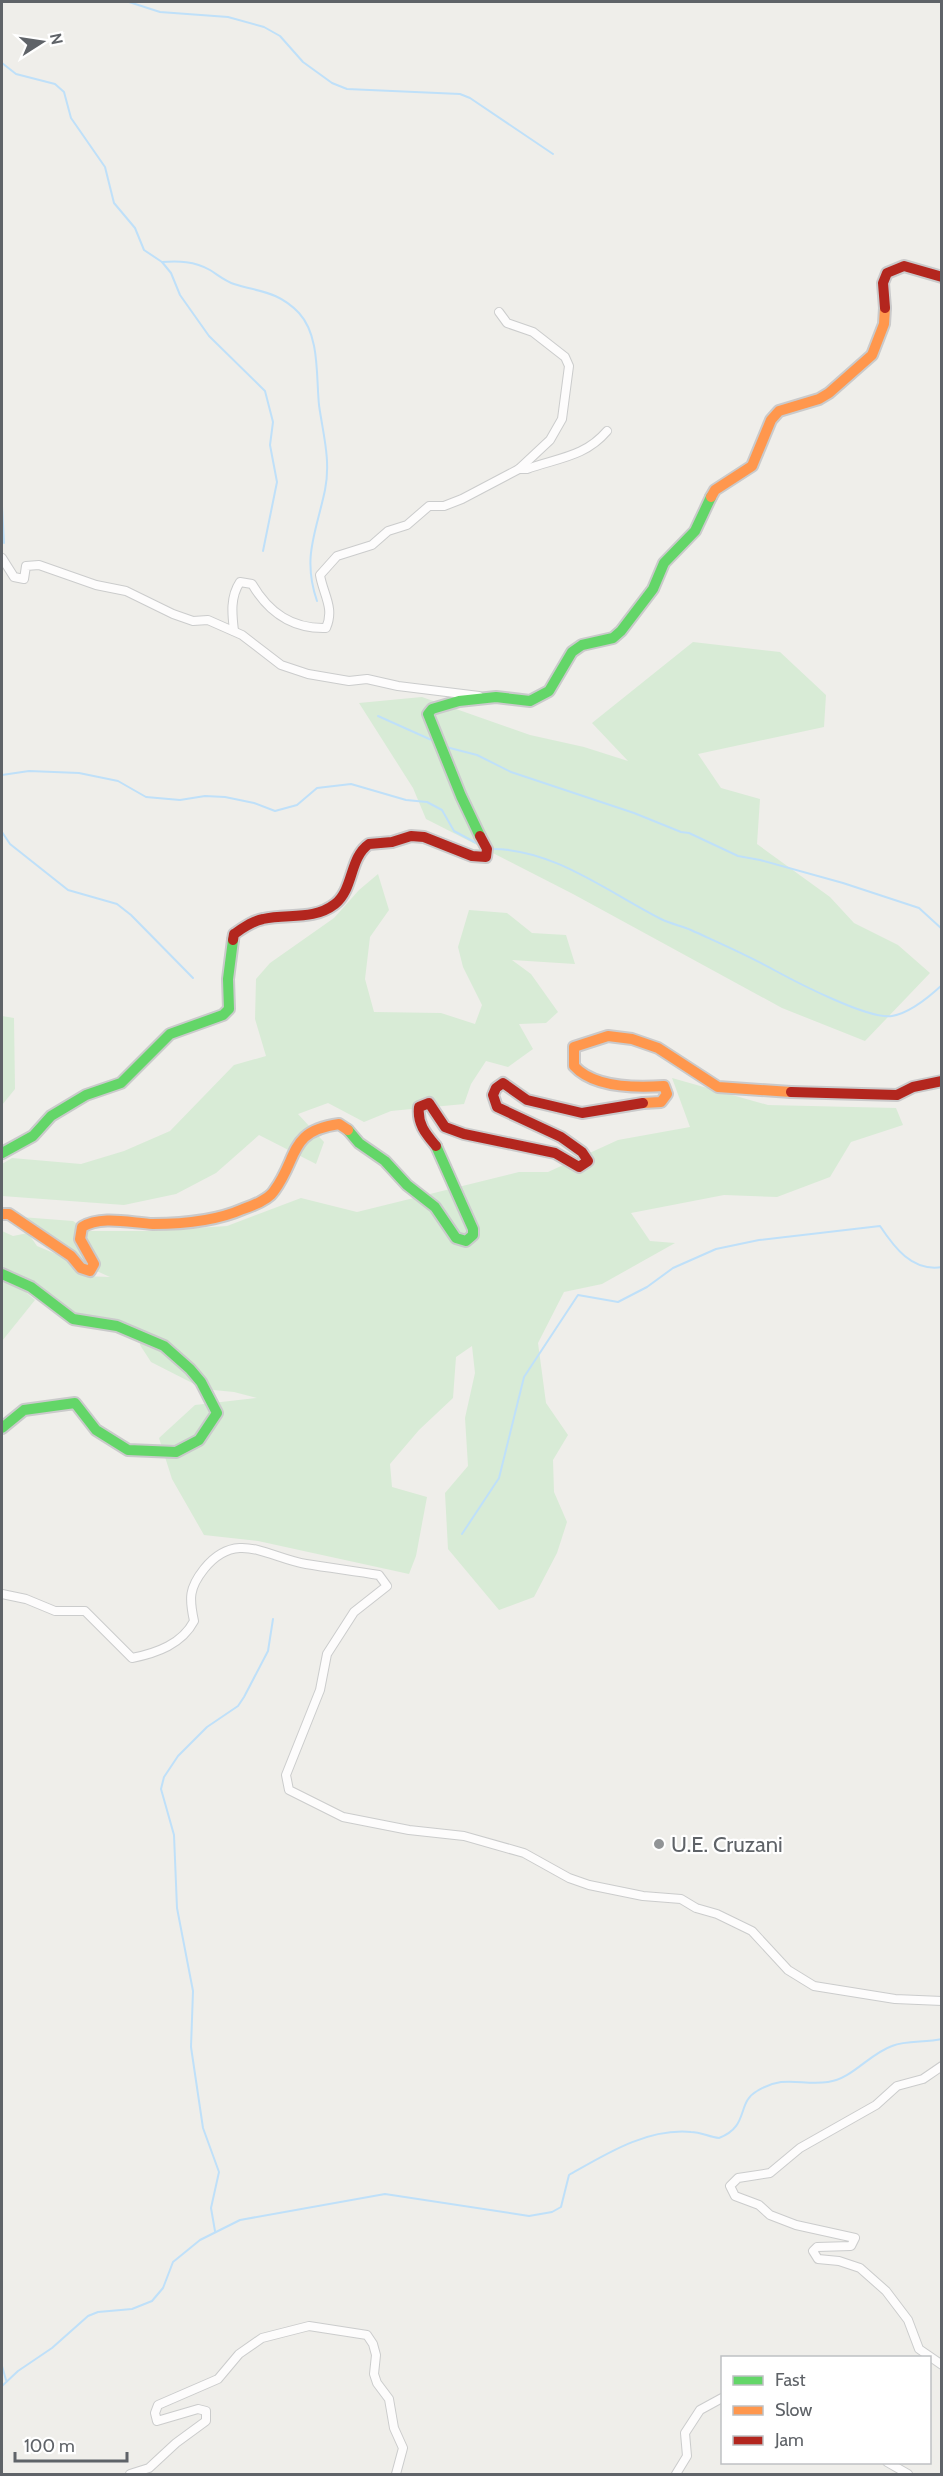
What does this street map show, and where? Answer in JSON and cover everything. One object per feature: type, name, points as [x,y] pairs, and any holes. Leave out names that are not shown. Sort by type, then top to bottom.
[{"type":"main road","points":[[2,1154],[33,1136],[51,1116],[86,1095],[120,1083],[170,1035],[223,1015],[229,1010],[228,979],[234,934],[253,921],[281,914],[312,916],[336,902],[344,892],[361,849],[371,843],[391,843],[415,836],[429,837],[480,859],[486,857],[487,849],[461,796],[428,714],[432,709],[446,703],[491,697],[530,701],[538,698],[549,691],[572,652],[582,645],[613,638],[653,589],[664,563],[695,531],[715,490],[752,466],[771,420],[779,411],[819,399],[829,393],[872,355],[884,324],[886,302],[883,283],[887,273],[904,266],[942,277]]},
{"type":"main road","points":[[2,1214],[9,1214],[71,1256],[81,1268],[90,1271],[94,1264],[80,1239],[82,1227],[92,1221],[156,1224],[216,1219],[244,1209],[273,1193],[301,1139],[318,1127],[339,1124],[346,1128],[359,1143],[385,1161],[407,1185],[435,1207],[456,1238],[466,1241],[473,1235],[473,1229],[441,1152],[423,1132],[418,1116],[419,1107],[429,1103],[445,1127],[464,1134],[555,1153],[579,1167],[588,1161],[584,1152],[567,1140],[497,1107],[493,1095],[496,1088],[503,1083],[527,1100],[582,1113],[636,1103],[661,1102],[667,1094],[664,1086],[649,1088],[584,1077],[574,1068],[572,1059],[574,1047],[591,1040],[608,1036],[632,1039],[658,1048],[718,1087],[746,1091],[897,1095],[922,1084],[942,1081]]},
{"type":"main road","points":[[2,1274],[31,1287],[68,1316],[89,1324],[116,1326],[162,1343],[193,1371],[210,1394],[217,1413],[199,1440],[176,1452],[128,1450],[96,1430],[75,1403],[24,1410],[2,1428]]},
{"type":"street","points":[[234,631],[232,611],[234,591],[240,582],[252,584],[261,599],[277,615],[298,626],[326,628],[330,618],[330,605],[323,590],[320,574],[337,556],[372,545],[388,531],[407,525],[429,506],[444,506],[462,499],[519,469],[550,440],[562,419],[569,366],[565,357],[546,342],[533,332],[507,323],[499,312]]},
{"type":"street","points":[[519,469],[527,469],[582,453],[593,446],[607,431]]},
{"type":"street","points":[[2,558],[14,577],[24,579],[26,566],[39,565],[96,585],[126,591],[193,621],[208,620],[234,631],[281,666],[308,674],[349,681],[367,679],[398,686],[491,697]]},
{"type":"street","points":[[2,1594],[26,1599],[55,1611],[85,1611],[132,1658],[159,1652],[189,1631],[194,1621],[191,1608],[192,1585],[224,1550],[246,1548],[302,1563],[379,1575],[387,1586],[354,1612],[327,1654],[320,1690],[286,1775],[289,1791],[343,1817],[409,1830],[464,1836],[524,1853],[569,1878],[589,1884],[643,1896],[681,1899],[696,1908],[717,1914],[752,1931],[788,1970],[814,1986],[895,1999],[942,2001]]},
{"type":"street","points":[[929,2356],[919,2349],[908,2320],[886,2291],[860,2268],[839,2261],[818,2259],[813,2251],[818,2247],[851,2246],[855,2238],[816,2231],[770,2215],[759,2205],[735,2196],[730,2186],[738,2178],[770,2173],[800,2148],[876,2105],[897,2086],[922,2079],[942,2066]]},
{"type":"street","points":[[130,2475],[149,2469],[176,2443],[206,2421],[206,2411],[198,2409],[157,2421],[155,2413],[159,2405],[218,2379],[239,2354],[262,2338],[309,2326],[367,2335],[373,2343],[377,2384],[389,2399],[394,2428],[403,2448],[396,2475]]},
{"type":"street","points":[[676,2475],[687,2457],[685,2433],[700,2410],[721,2399]]},
{"type":"street","points":[[889,2464],[908,2475]]},
{"type":"green space","points":[[693,642],[780,652],[826,695],[824,727],[698,754],[721,788],[760,799],[757,844],[830,897],[854,923],[898,945],[930,973],[865,1041],[782,1008],[573,894],[426,819],[413,788],[359,703],[422,697],[530,735],[584,747],[628,761],[592,723]]},
{"type":"green space","points":[[378,874],[389,910],[370,937],[365,979],[374,1012],[441,1013],[475,1024],[482,1005],[463,967],[458,947],[469,910],[507,913],[532,933],[566,935],[575,964],[512,960],[531,974],[558,1012],[546,1023],[519,1024],[533,1049],[508,1067],[486,1061],[471,1084],[464,1104],[391,1111],[364,1122],[328,1103],[298,1114],[324,1142],[316,1164],[259,1135],[216,1173],[176,1194],[124,1205],[2,1196],[2,1164],[12,1158],[81,1164],[124,1151],[170,1131],[234,1065],[266,1056],[255,1019],[256,979],[270,963],[334,918],[359,890]]},
{"type":"green space","points":[[2,1016],[14,1018],[15,1089],[2,1105]]},
{"type":"green space","points":[[672,1078],[768,1105],[896,1108],[903,1125],[851,1142],[830,1177],[777,1197],[724,1195],[631,1213],[650,1241],[675,1243],[602,1284],[564,1292],[538,1343],[546,1403],[568,1435],[553,1460],[554,1492],[567,1522],[557,1553],[534,1597],[499,1610],[448,1549],[445,1493],[468,1466],[465,1418],[475,1373],[472,1346],[456,1357],[453,1398],[419,1430],[390,1464],[392,1487],[427,1497],[416,1556],[409,1574],[258,1541],[204,1535],[172,1479],[159,1438],[195,1405],[257,1398],[234,1392],[204,1389],[151,1362],[140,1345],[143,1330],[109,1318],[68,1312],[39,1286],[2,1270],[2,1231],[13,1236],[28,1233],[37,1246],[63,1257],[84,1276],[110,1277],[90,1268],[21,1217],[73,1221],[88,1231],[151,1231],[227,1226],[301,1198],[357,1212],[519,1172],[548,1172],[618,1140],[690,1127]]},
{"type":"green space","points":[[2,1275],[9,1278],[35,1300],[2,1341]]},
{"type":"waterway","points":[[129,2],[160,12],[228,17],[264,27],[280,36],[303,62],[332,83],[347,89],[460,94],[470,98],[553,154]]},
{"type":"waterway","points":[[2,63],[16,74],[55,84],[64,92],[71,118],[105,167],[114,203],[135,228],[144,250],[162,262],[171,273],[180,295],[209,336],[265,391],[273,422],[270,445],[277,482],[263,551]]},
{"type":"waterway","points":[[162,262],[192,263],[210,270],[231,283],[276,296],[291,306],[306,322],[316,357],[319,405],[327,458],[327,479],[311,558],[317,601]]},
{"type":"waterway","points":[[2,506],[4,543]]},
{"type":"waterway","points":[[378,716],[436,742]]},
{"type":"waterway","points":[[446,747],[477,755],[511,772],[689,833],[738,856],[843,883],[919,908],[942,929]]},
{"type":"waterway","points":[[2,775],[29,771],[79,773],[118,781],[146,797],[180,800],[205,796],[225,797],[254,803],[275,811],[297,805],[317,788],[351,784],[406,800],[427,802],[442,810],[454,831],[480,845]]},
{"type":"waterway","points":[[2,832],[10,844],[68,890],[117,904],[131,915],[193,978]]},
{"type":"waterway","points":[[491,849],[514,851],[558,864],[661,919],[691,930],[815,991],[867,1012],[881,1016],[892,1016],[905,1012],[942,985]]},
{"type":"waterway","points":[[462,1534],[499,1478],[524,1377],[578,1295],[618,1302],[647,1287],[673,1268],[716,1249],[759,1240],[880,1226],[898,1250],[913,1262],[931,1268],[942,1267]]},
{"type":"waterway","points":[[215,2231],[211,2208],[219,2172],[203,2128],[191,2047],[193,1991],[177,1908],[174,1835],[161,1789],[164,1777],[178,1756],[207,1727],[238,1706],[244,1697],[268,1651],[273,1619]]},
{"type":"waterway","points":[[2,2386],[18,2371],[52,2348],[88,2316],[98,2312],[132,2309],[152,2301],[163,2288],[173,2262],[200,2240],[240,2220],[385,2194],[529,2216],[552,2212],[561,2207],[569,2175],[627,2144],[643,2138],[675,2132],[695,2132],[719,2138],[735,2127],[751,2096],[767,2086],[785,2082],[818,2083],[837,2080],[892,2046],[942,2039]]},
{"type":"waterway","points":[[2,2366],[6,2380]]},
{"type":"traffic: fast","points":[[480,836],[428,714],[432,709],[459,701],[496,697],[530,701],[549,691],[572,652],[582,645],[613,638],[621,631],[653,589],[664,563],[695,531],[711,497]]},
{"type":"traffic: fast","points":[[2,1153],[33,1136],[51,1116],[86,1095],[121,1083],[170,1034],[223,1015],[229,1009],[228,979],[233,940]]},
{"type":"traffic: fast","points":[[348,1130],[359,1143],[385,1161],[407,1185],[435,1207],[456,1238],[466,1241],[473,1235],[473,1229],[436,1146]]},
{"type":"traffic: fast","points":[[2,1274],[31,1287],[73,1319],[117,1326],[164,1346],[201,1382],[217,1413],[199,1440],[176,1452],[128,1450],[96,1430],[75,1403],[24,1410],[2,1428]]},
{"type":"traffic: slow","points":[[711,497],[715,490],[752,466],[771,420],[779,411],[819,399],[829,393],[872,355],[884,324],[885,308]]},
{"type":"traffic: slow","points":[[643,1103],[661,1102],[667,1094],[664,1086],[616,1085],[593,1079],[574,1066],[574,1047],[608,1036],[632,1039],[658,1048],[718,1087],[791,1092]]},
{"type":"traffic: slow","points":[[2,1214],[9,1214],[71,1256],[81,1268],[90,1271],[94,1264],[80,1239],[82,1227],[98,1221],[153,1224],[188,1222],[233,1213],[260,1202],[272,1194],[297,1147],[311,1133],[323,1127],[339,1124],[348,1130]]},
{"type":"traffic: jam","points":[[885,308],[883,283],[887,273],[904,266],[942,277]]},
{"type":"traffic: jam","points":[[233,940],[234,934],[259,920],[309,915],[335,904],[346,890],[358,857],[369,844],[392,842],[411,836],[424,837],[472,856],[486,857],[487,849],[480,836]]},
{"type":"traffic: jam","points":[[791,1092],[897,1095],[913,1087],[942,1081]]},
{"type":"traffic: jam","points":[[436,1146],[419,1119],[419,1107],[429,1103],[445,1127],[464,1134],[555,1153],[579,1167],[588,1161],[582,1152],[561,1137],[497,1107],[493,1095],[496,1088],[503,1083],[527,1100],[582,1113],[643,1103]]},
{"type":"place","name":"U.E. Cruzani","points":[[659,1844]]}]
